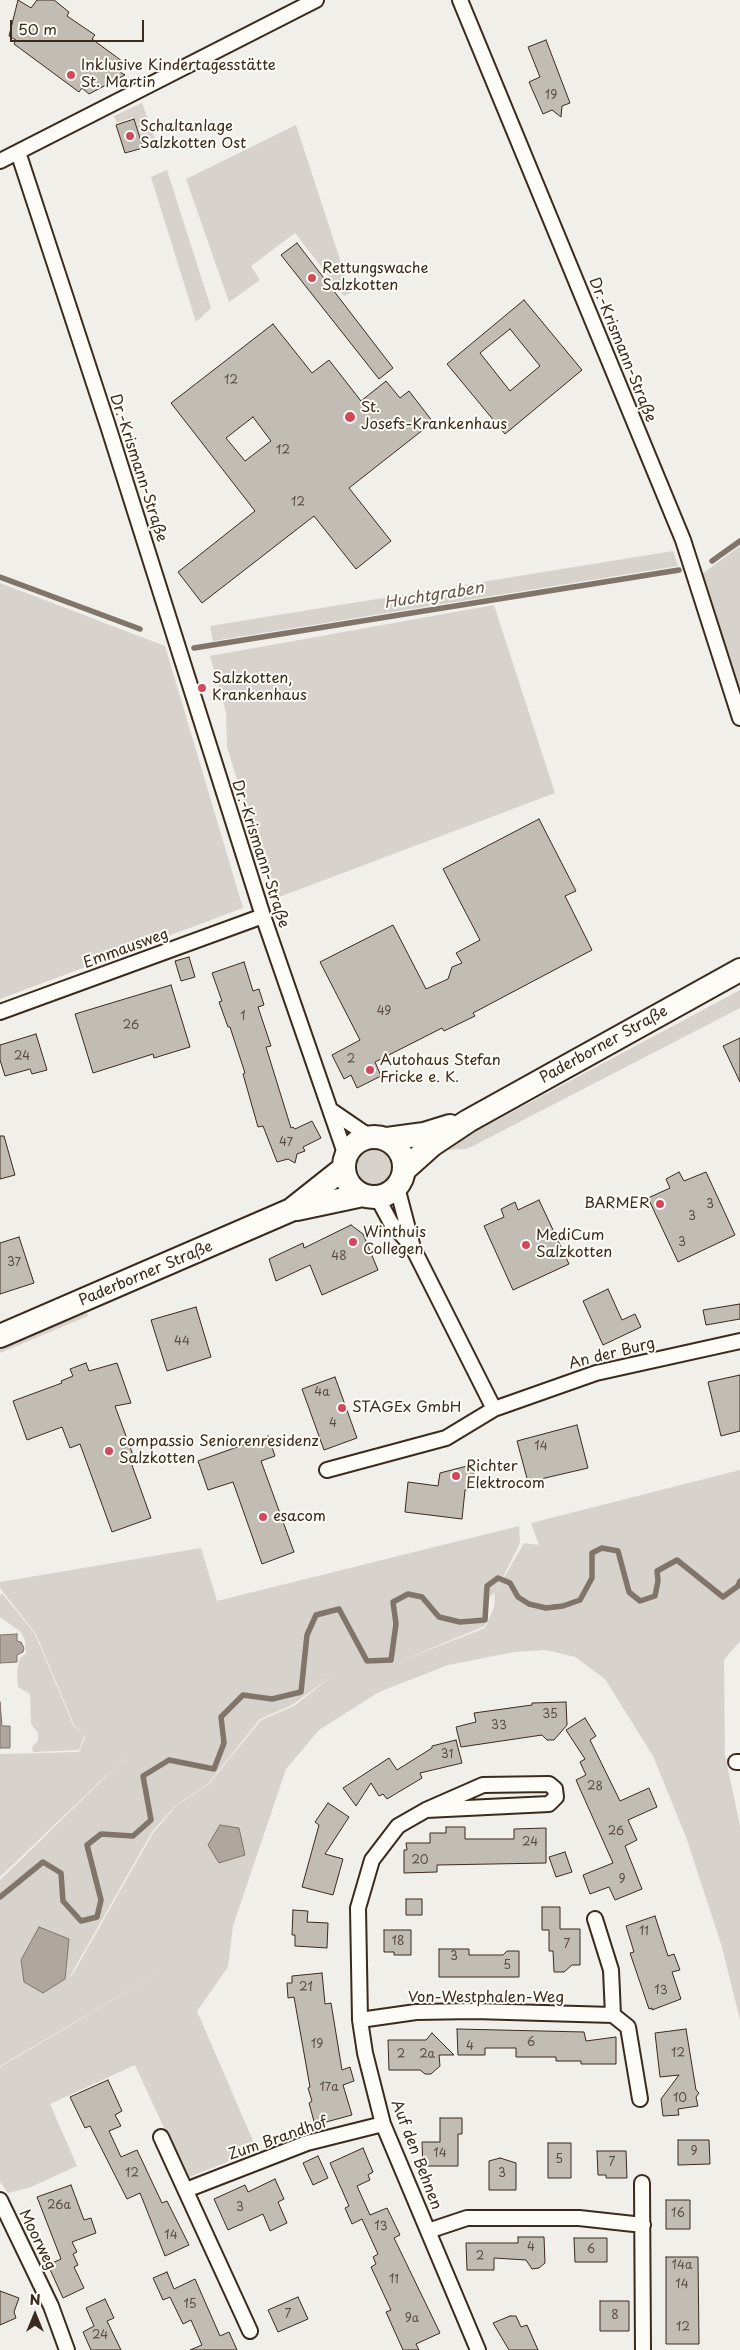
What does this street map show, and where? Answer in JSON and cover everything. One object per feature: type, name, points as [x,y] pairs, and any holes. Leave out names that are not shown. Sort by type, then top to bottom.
[{"type":"main road","name":"Paderborner Straße","points":[[0,1336],[291,1210],[370,1196],[384,1196],[432,1145],[468,1121],[740,970]]},
{"type":"main road","name":"Paderborner Straße","points":[[291,1210],[345,1162],[355,1144],[378,1138],[424,1134],[468,1121]]},
{"type":"main road","points":[[378,1138],[400,1152],[401,1178]]},
{"type":"main road","points":[[345,1162],[349,1184],[370,1196]]},
{"type":"street","points":[[0,161],[316,0]]},
{"type":"street","name":"Dr.-Krismann-Straße","points":[[460,0],[683,540],[740,718]]},
{"type":"street","name":"Dr.-Krismann-Straße","points":[[18,152],[108,426],[263,916],[332,1111],[345,1162]]},
{"type":"street","name":"Emmausweg","points":[[0,1012],[263,916]]},
{"type":"street","points":[[332,1111],[378,1138]]},
{"type":"street","points":[[401,1178],[412,1246]]},
{"type":"street","points":[[370,1196],[412,1246],[494,1409]]},
{"type":"street","name":"An der Burg","points":[[328,1470],[446,1438],[494,1409],[596,1373],[740,1341]]},
{"type":"street","name":"Auf den Behnen","points":[[426,1810],[549,1804],[556,1797],[555,1789],[549,1784],[483,1786],[426,1810],[398,1826],[372,1860],[358,1908],[360,2020],[365,2053],[383,2124],[478,2350]]},
{"type":"street","points":[[595,1918],[610,1970],[614,2015],[628,2027],[640,2099]]},
{"type":"street","name":"Von-Westphalen-Weg","points":[[360,2020],[416,2012],[474,2011],[614,2015]]},
{"type":"street","name":"Zum Brandhof","points":[[186,2190],[307,2143],[383,2124]]},
{"type":"street","points":[[161,2137],[250,2331]]},
{"type":"street","points":[[642,2183],[643,2350]]},
{"type":"street","name":"Moorweg","points":[[0,2200],[51,2306],[67,2350]]},
{"type":"street","points":[[428,2231],[467,2218],[579,2218],[643,2225]]},
{"type":"shaded area","points":[[142,103],[157,144],[144,148],[134,117],[117,123],[114,116]]},
{"type":"shaded area","points":[[296,125],[351,293],[344,296],[295,233],[251,266],[260,280],[229,302],[186,179]]},
{"type":"shaded area","points":[[167,170],[211,308],[196,322],[151,177]]},
{"type":"shaded area","points":[[740,546],[740,687],[738,687],[702,574]]},
{"type":"shaded area","points":[[673,551],[678,566],[213,641],[210,626]]},
{"type":"shaded area","points":[[0,583],[165,646],[243,908],[0,999]]},
{"type":"shaded area","points":[[494,605],[555,793],[274,899],[227,747],[226,712],[210,656]]},
{"type":"shaded area","points":[[740,990],[740,1008],[475,1145],[466,1149],[441,1150]]},
{"type":"shaded area","points":[[374,1148],[381,1149],[387,1154],[392,1160],[392,1174],[387,1180],[381,1185],[374,1186],[367,1185],[361,1180],[356,1174],[355,1167],[356,1160],[361,1154],[367,1149]]},
{"type":"shaded area","points":[[87,1313],[88,1316],[0,1353],[0,1347]]},
{"type":"shaded area","points":[[740,1470],[740,1641],[724,1660],[725,1755],[740,1826],[740,2020],[722,1947],[686,1837],[653,1756],[605,1679],[575,1657],[546,1650],[514,1652],[448,1665],[379,1692],[319,1730],[286,1769],[233,1926],[228,1967],[197,2011],[257,2150],[187,2178],[135,2065],[50,2104],[77,2166],[31,2187],[8,2193],[0,2182],[0,2067],[177,1962],[0,2066],[0,1880],[134,1749],[0,1877],[0,1754],[79,1752],[85,1737],[74,1725],[36,1634],[0,1588],[0,1582],[201,1548],[217,1601],[519,1526],[520,1543],[495,1593],[524,1543],[539,1545],[531,1523]],"holes":[[[495,1593],[494,1607],[485,1628],[396,1663],[485,1626],[490,1596]],[[336,1673],[294,1706],[261,1720],[208,1785],[176,1806],[153,1833],[69,1978],[152,1832],[175,1806],[207,1785],[260,1719],[292,1705]]]},
{"type":"shaded area","points":[[2,1593],[35,1634],[73,1725],[84,1736],[79,1750],[33,1752],[32,1747],[38,1741],[38,1733],[31,1724],[30,1694],[18,1687],[17,1670],[20,1658],[26,1653],[25,1640],[21,1632],[0,1617],[0,1596]]},
{"type":"shaded area","points":[[17,1634],[17,1641],[21,1642],[24,1648],[23,1652],[17,1655],[17,1662],[0,1663],[0,1635]]},
{"type":"shaded area","points":[[0,1702],[2,1726],[10,1726],[10,1748],[0,1748]]},
{"type":"shaded area","points":[[220,1825],[239,1828],[245,1855],[219,1863],[208,1845]]},
{"type":"shaded area","points":[[39,1927],[69,1939],[65,1979],[43,1993],[24,1982],[21,1960]]},
{"type":"building","points":[[18,0],[31,8],[37,0],[54,0],[69,12],[67,16],[95,35],[92,39],[126,64],[120,72],[125,75],[89,94],[82,88],[79,92],[14,44],[16,40],[9,36]]},
{"type":"building","points":[[546,40],[570,103],[562,106],[561,117],[552,110],[543,114],[529,82],[540,77],[528,47]]},
{"type":"building","name":"Schaltanlage Salzkotten Ost","points":[[134,119],[143,148],[125,153],[116,125]]},
{"type":"building","points":[[297,243],[393,368],[379,379],[281,255]]},
{"type":"building","points":[[524,300],[582,370],[505,434],[447,364]],"holes":[[[510,329],[540,366],[510,391],[480,353]]]},
{"type":"building","points":[[273,324],[312,373],[329,360],[361,401],[386,381],[400,398],[409,391],[433,422],[349,488],[391,541],[356,569],[314,516],[202,603],[178,572],[255,511],[171,403]],"holes":[[[253,417],[271,441],[245,461],[226,438]]]},
{"type":"building","points":[[539,819],[576,891],[565,896],[592,950],[473,1013],[475,1016],[444,1031],[442,1028],[375,1062],[381,1076],[357,1088],[351,1075],[344,1079],[332,1055],[360,1040],[320,962],[393,925],[426,989],[448,979],[452,967],[462,963],[456,953],[480,940],[443,869]]},
{"type":"building","points":[[189,957],[195,977],[181,981],[175,961]]},
{"type":"building","points":[[244,962],[253,991],[259,989],[264,1005],[258,1007],[271,1046],[266,1047],[291,1128],[295,1129],[312,1121],[321,1138],[303,1147],[305,1151],[297,1154],[295,1163],[288,1159],[277,1162],[263,1126],[258,1127],[243,1074],[245,1073],[230,1027],[228,1027],[219,1002],[222,1001],[212,973]]},
{"type":"building","points":[[171,985],[190,1047],[154,1058],[153,1054],[93,1073],[75,1014]]},
{"type":"building","points":[[36,1034],[47,1070],[32,1074],[30,1069],[5,1076],[0,1060],[0,1045]]},
{"type":"building","points":[[740,1038],[740,1082],[723,1046]]},
{"type":"building","points":[[0,1136],[4,1136],[15,1175],[0,1179]]},
{"type":"building","points":[[679,1172],[684,1181],[706,1172],[735,1235],[678,1262],[648,1198],[670,1188],[666,1179]]},
{"type":"building","name":"MediCum Salzkotten","points":[[539,1200],[569,1264],[513,1290],[484,1226],[504,1217],[501,1209],[515,1202],[518,1210]]},
{"type":"building","points":[[351,1225],[363,1234],[378,1270],[322,1295],[310,1265],[276,1281],[269,1259],[303,1243],[304,1248]]},
{"type":"building","points":[[19,1237],[34,1283],[0,1294],[0,1243]]},
{"type":"building","points":[[608,1289],[622,1320],[635,1314],[641,1327],[603,1345],[583,1301]]},
{"type":"building","points":[[740,1304],[740,1319],[706,1325],[703,1310]]},
{"type":"building","points":[[196,1307],[211,1357],[167,1371],[151,1320]]},
{"type":"building","name":"compassio Seniorenresidenz Salzkotten","points":[[86,1363],[89,1371],[117,1363],[131,1403],[115,1406],[133,1455],[129,1457],[151,1518],[112,1532],[80,1444],[70,1448],[62,1427],[27,1440],[13,1401],[62,1383],[61,1381],[73,1376],[70,1369]]},
{"type":"building","points":[[740,1375],[740,1431],[721,1436],[708,1382]]},
{"type":"building","points":[[335,1377],[357,1438],[324,1450],[302,1389]]},
{"type":"building","points":[[577,1425],[588,1468],[528,1482],[517,1441]]},
{"type":"building","points":[[268,1436],[275,1456],[261,1461],[294,1552],[262,1564],[233,1482],[208,1490],[198,1461]]},
{"type":"building","points":[[471,1465],[477,1488],[465,1490],[462,1519],[405,1512],[408,1482],[438,1486],[440,1473]]},
{"type":"building","points":[[566,1702],[567,1725],[554,1740],[547,1740],[542,1735],[461,1747],[456,1727],[476,1722],[474,1713],[532,1705],[532,1703]]},
{"type":"building","points":[[585,1718],[596,1736],[590,1740],[620,1801],[649,1788],[657,1807],[628,1820],[637,1840],[625,1846],[642,1889],[615,1900],[609,1887],[590,1894],[583,1875],[613,1863],[576,1780],[586,1775],[580,1762],[585,1759],[566,1730]]},
{"type":"building","points":[[456,1740],[462,1763],[420,1773],[422,1778],[387,1799],[383,1794],[379,1796],[371,1783],[356,1806],[343,1788],[389,1758],[397,1770],[432,1748],[432,1746]]},
{"type":"building","points":[[328,1803],[349,1817],[325,1854],[343,1859],[333,1895],[302,1887],[319,1825],[315,1822]]},
{"type":"building","points":[[446,1827],[465,1827],[465,1839],[514,1839],[514,1829],[546,1828],[546,1863],[437,1865],[437,1872],[404,1873],[404,1850],[407,1850],[406,1843],[430,1843],[430,1833],[446,1833]]},
{"type":"building","points":[[565,1852],[572,1872],[556,1877],[549,1857]]},
{"type":"building","points":[[406,1899],[422,1899],[422,1915],[406,1915]]},
{"type":"building","points":[[542,1907],[560,1907],[560,1929],[580,1929],[580,1965],[572,1965],[564,1972],[554,1972],[553,1951],[549,1951],[549,1930],[542,1930]]},
{"type":"building","points":[[293,1910],[308,1911],[307,1922],[328,1923],[327,1948],[295,1946],[295,1935],[292,1935]]},
{"type":"building","points":[[655,1916],[668,1956],[674,1954],[680,1970],[672,1972],[681,1999],[652,2010],[652,2008],[649,2009],[630,1953],[634,1952],[626,1926]]},
{"type":"building","points":[[384,1930],[411,1930],[411,1955],[394,1955],[394,1952],[384,1952]]},
{"type":"building","points":[[439,1949],[469,1949],[469,1955],[503,1955],[507,1951],[519,1951],[519,1977],[439,1977]]},
{"type":"building","points":[[322,1973],[325,2004],[331,2003],[342,2070],[350,2067],[354,2081],[343,2085],[352,2115],[315,2125],[309,2103],[312,2101],[308,2088],[310,2087],[294,1997],[288,1998],[287,1983],[292,1983],[292,1976]]},
{"type":"building","points":[[457,2029],[584,2032],[586,2041],[616,2037],[616,2064],[581,2064],[581,2061],[556,2061],[556,2057],[516,2057],[516,2048],[485,2048],[485,2055],[458,2055]]},
{"type":"building","points":[[686,2029],[696,2090],[699,2093],[696,2097],[698,2106],[678,2109],[679,2115],[663,2116],[661,2099],[679,2075],[660,2077],[655,2033]]},
{"type":"building","points":[[432,2033],[454,2055],[439,2055],[440,2066],[431,2074],[425,2074],[420,2070],[389,2070],[388,2040],[426,2040]]},
{"type":"building","points":[[108,2080],[122,2111],[115,2115],[121,2126],[109,2131],[121,2157],[137,2150],[162,2203],[167,2201],[189,2245],[165,2256],[140,2193],[127,2199],[90,2126],[85,2128],[70,2097]]},
{"type":"building","points":[[440,2118],[462,2118],[462,2134],[458,2134],[458,2166],[423,2166],[422,2142],[440,2142]]},
{"type":"building","points":[[678,2140],[709,2140],[710,2164],[678,2165]]},
{"type":"building","points":[[548,2143],[571,2143],[571,2178],[548,2178]]},
{"type":"building","points":[[363,2148],[373,2172],[368,2175],[370,2180],[357,2186],[370,2215],[387,2208],[400,2235],[394,2238],[440,2333],[416,2344],[419,2350],[403,2350],[386,2312],[391,2310],[371,2267],[376,2264],[373,2257],[378,2254],[362,2219],[352,2224],[345,2208],[349,2206],[330,2163]]},
{"type":"building","points":[[597,2151],[626,2151],[627,2178],[606,2178],[606,2175],[598,2175]]},
{"type":"building","points":[[318,2156],[328,2178],[313,2185],[303,2163]]},
{"type":"building","points":[[500,2158],[516,2163],[516,2190],[489,2190],[489,2161]]},
{"type":"building","points":[[275,2179],[284,2199],[278,2202],[287,2223],[270,2231],[263,2214],[228,2230],[214,2199],[245,2185],[248,2192]]},
{"type":"building","points":[[71,2185],[84,2220],[91,2218],[96,2233],[72,2242],[77,2252],[73,2254],[78,2265],[74,2267],[84,2288],[63,2298],[48,2265],[61,2259],[37,2197]]},
{"type":"building","points":[[666,2200],[690,2200],[690,2229],[666,2229]]},
{"type":"building","points":[[518,2237],[544,2237],[545,2263],[539,2268],[532,2269],[526,2260],[494,2258],[494,2270],[467,2270],[466,2243],[518,2243]]},
{"type":"building","points":[[574,2238],[607,2238],[607,2262],[575,2262]]},
{"type":"building","points":[[666,2257],[698,2257],[699,2344],[666,2344]]},
{"type":"building","points":[[167,2272],[174,2289],[195,2279],[220,2336],[229,2332],[237,2350],[190,2350],[202,2345],[191,2320],[183,2324],[170,2297],[163,2300],[153,2278]]},
{"type":"building","points":[[0,2291],[19,2298],[14,2312],[16,2318],[0,2325]]},
{"type":"building","points":[[298,2297],[308,2319],[278,2332],[268,2310]]},
{"type":"building","points":[[105,2299],[114,2318],[107,2321],[121,2350],[91,2350],[83,2332],[94,2326],[86,2308]]},
{"type":"building","points":[[600,2301],[629,2301],[629,2331],[600,2331]]},
{"type":"building","points":[[510,2316],[516,2316],[521,2327],[527,2325],[538,2350],[509,2350],[493,2323]]},
{"type":"waterway","name":"Huchtgraben","points":[[712,561],[740,541]]},
{"type":"waterway","name":"Huchtgraben","points":[[194,648],[679,570]]},
{"type":"waterway","name":"Huchtgraben","points":[[0,577],[140,629]]},
{"type":"waterway","points":[[0,1897],[43,1862],[61,1873],[63,1901],[81,1921],[97,1917],[101,1900],[87,1845],[101,1834],[133,1836],[151,1820],[143,1776],[169,1760],[214,1769],[224,1743],[221,1717],[243,1695],[272,1699],[301,1692],[307,1635],[316,1615],[339,1609],[367,1661],[391,1660],[396,1624],[393,1602],[408,1594],[422,1597],[439,1617],[460,1622],[485,1620],[487,1586],[498,1578],[510,1583],[518,1597],[529,1604],[546,1608],[563,1606],[580,1600],[592,1578],[592,1553],[602,1548],[618,1551],[629,1592],[640,1601],[655,1596],[658,1581],[657,1571],[677,1560],[723,1597],[738,1586],[740,1581]]},
{"type":"place","name":"Inklusive Kindertagesstätte St. Martin","points":[[71,75]]},
{"type":"place","name":"Schaltanlage Salzkotten Ost","points":[[130,136]]},
{"type":"place","name":"Rettungswache Salzkotten","points":[[312,278]]},
{"type":"place","name":"St. Josefs-Krankenhaus","points":[[350,417]]},
{"type":"place","name":"Salzkotten, Krankenhaus","points":[[202,688]]},
{"type":"place","name":"Autohaus Stefan Fricke e. K.","points":[[370,1070]]},
{"type":"place","name":"BARMER","points":[[660,1204]]},
{"type":"place","name":"Winthuis Collegen","points":[[353,1242]]},
{"type":"place","name":"MediCum Salzkotten","points":[[526,1245]]},
{"type":"place","name":"STAGEx GmbH","points":[[342,1408]]},
{"type":"place","name":"compassio Seniorenresidenz Salzkotten","points":[[109,1451]]},
{"type":"place","name":"Richter Elektrocom","points":[[456,1476]]},
{"type":"place","name":"esacom","points":[[263,1517]]}]
